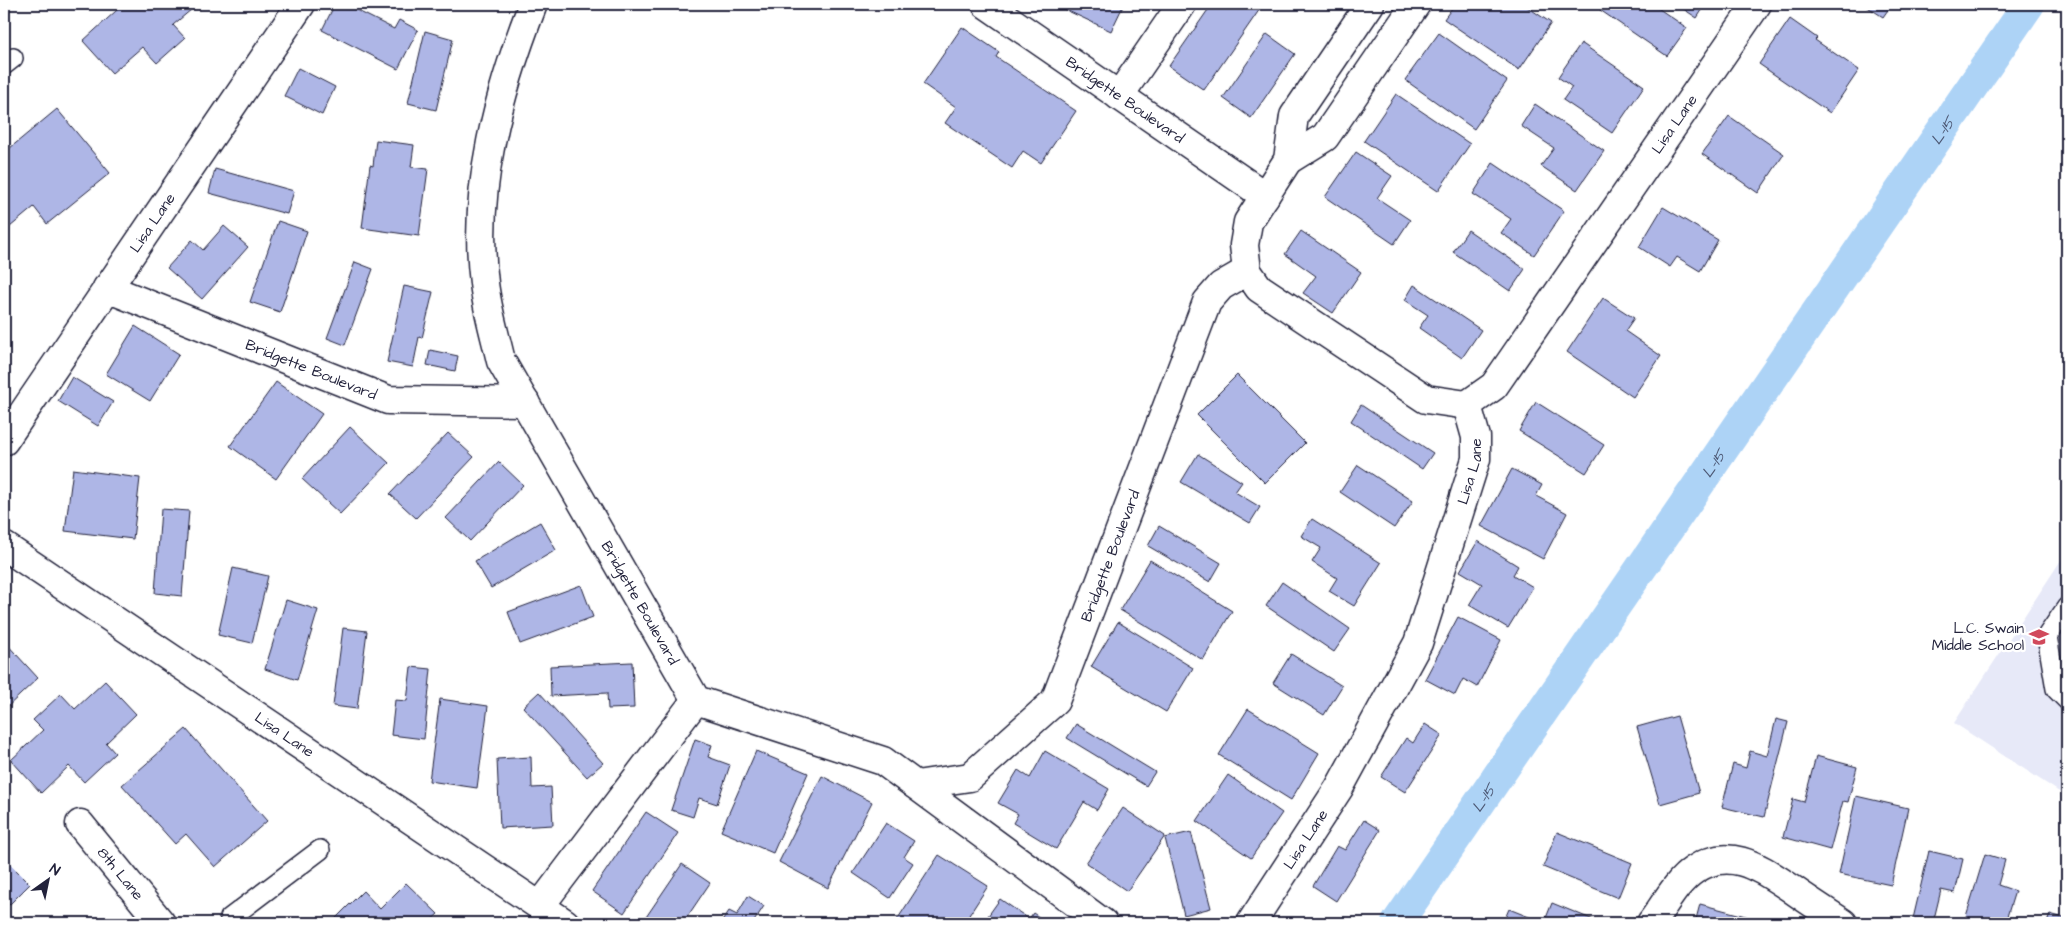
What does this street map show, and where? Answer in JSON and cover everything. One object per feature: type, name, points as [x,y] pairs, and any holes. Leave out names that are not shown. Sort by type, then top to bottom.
[{"type":"street","name":"Lisa Lane","points":[[4,441],[301,4]]},
{"type":"street","name":"Bridgette Boulevard","points":[[533,4],[516,48],[494,124],[485,176],[481,226],[484,281],[501,361],[696,700]]},
{"type":"street","name":"Bridgette Boulevard","points":[[986,4],[1265,196]]},
{"type":"street","points":[[1119,96],[1182,4]]},
{"type":"street","points":[[1370,4],[1294,116],[1288,160],[1248,222],[1244,245],[1247,271],[1259,288],[1426,399],[1467,405]]},
{"type":"street","points":[[1288,160],[1325,137],[1416,4]]},
{"type":"street","name":"Lisa Lane","points":[[1251,923],[1339,788],[1418,643],[1476,459],[1476,437],[1467,405],[1494,386],[1757,4]]},
{"type":"street","name":"Bridgette Boulevard","points":[[916,785],[970,777],[1055,701],[1207,302],[1221,286],[1247,271]]},
{"type":"street","name":"Bridgette Boulevard","points":[[107,288],[388,400],[525,402]]},
{"type":"street","name":"Lisa Lane","points":[[4,546],[565,923]]},
{"type":"street","points":[[540,906],[696,700],[884,761],[1103,923]]},
{"type":"street","name":"8th Lane","points":[[80,824],[161,923]]},
{"type":"street","points":[[1651,923],[1677,886],[1694,870],[1713,861],[1734,860],[1755,865],[1843,923]]},
{"type":"lane","points":[[2067,606],[2047,636],[2056,689],[2067,700]]},
{"type":"lane","points":[[232,921],[320,850]]},
{"type":"shaded area","name":"L.C. Swain Middle School","points":[[2067,551],[2067,797],[1954,723]]},
{"type":"building","points":[[111,4],[198,4],[173,25],[185,38],[157,63],[142,47],[112,73],[83,41],[117,10]]},
{"type":"building","points":[[335,4],[344,4],[394,29],[399,20],[418,30],[398,69],[322,30]]},
{"type":"building","points":[[1053,4],[1124,4],[1111,31]]},
{"type":"building","points":[[1212,4],[1259,4],[1262,6],[1204,90],[1169,66]]},
{"type":"building","points":[[1455,4],[1523,4],[1551,23],[1519,70],[1444,19]]},
{"type":"building","points":[[1604,4],[1652,4],[1687,28],[1667,56],[1600,10]]},
{"type":"building","points":[[1676,4],[1706,4],[1697,18]]},
{"type":"building","points":[[1863,4],[1892,4],[1883,17]]},
{"type":"building","points":[[1790,19],[1817,38],[1815,40],[1859,70],[1830,113],[1759,64]]},
{"type":"building","points":[[962,27],[999,52],[996,57],[1076,111],[1041,163],[1023,151],[1012,168],[945,123],[956,107],[923,84]]},
{"type":"building","points":[[425,31],[453,39],[436,110],[408,103]]},
{"type":"building","points":[[1439,33],[1507,81],[1474,129],[1405,80]]},
{"type":"building","points":[[1267,34],[1295,54],[1251,118],[1223,98]]},
{"type":"building","points":[[1581,43],[1644,86],[1612,133],[1563,100],[1572,87],[1558,77]]},
{"type":"building","points":[[298,68],[335,87],[322,115],[284,96]]},
{"type":"building","points":[[1396,94],[1470,144],[1438,191],[1364,141]]},
{"type":"building","points":[[1535,104],[1604,151],[1577,190],[1541,166],[1554,148],[1521,126]]},
{"type":"building","points":[[57,109],[110,173],[47,224],[34,207],[4,232],[4,176],[8,172],[4,167],[4,153]]},
{"type":"building","points":[[1729,116],[1784,154],[1758,193],[1702,154]]},
{"type":"building","points":[[376,140],[414,145],[411,167],[428,169],[419,236],[362,228],[370,165],[373,166]]},
{"type":"building","points":[[1356,152],[1392,176],[1377,198],[1410,220],[1394,244],[1325,197]]},
{"type":"building","points":[[1493,163],[1564,211],[1534,255],[1501,233],[1511,219],[1473,194]]},
{"type":"building","points":[[215,169],[294,191],[287,214],[209,193]]},
{"type":"building","points":[[1663,207],[1718,240],[1700,271],[1677,257],[1670,267],[1639,247]]},
{"type":"building","points":[[278,221],[307,231],[280,312],[250,302]]},
{"type":"building","points":[[224,226],[248,247],[202,299],[167,268],[192,240],[203,250]]},
{"type":"building","points":[[1468,230],[1525,269],[1510,291],[1453,252]]},
{"type":"building","points":[[1301,231],[1361,272],[1333,313],[1303,293],[1316,276],[1285,254]]},
{"type":"building","points":[[355,262],[373,269],[345,345],[327,338]]},
{"type":"building","points":[[1414,285],[1481,330],[1462,358],[1419,328],[1428,315],[1405,300]]},
{"type":"building","points":[[404,286],[433,292],[422,338],[419,337],[413,367],[387,362]]},
{"type":"building","points":[[1603,298],[1634,318],[1625,331],[1661,356],[1633,397],[1567,352]]},
{"type":"building","points":[[135,326],[179,354],[150,401],[106,374]]},
{"type":"building","points":[[430,350],[458,356],[455,371],[427,365]]},
{"type":"building","points":[[1237,375],[1305,443],[1265,483],[1197,415]]},
{"type":"building","points":[[72,377],[113,402],[98,426],[58,401]]},
{"type":"building","points":[[276,382],[322,414],[276,479],[230,446]]},
{"type":"building","points":[[1536,402],[1604,445],[1586,473],[1519,431]]},
{"type":"building","points":[[1361,405],[1433,453],[1422,469],[1351,421]]},
{"type":"building","points":[[350,427],[389,463],[340,514],[302,479]]},
{"type":"building","points":[[448,433],[474,457],[416,518],[390,494]]},
{"type":"building","points":[[1198,454],[1242,482],[1235,492],[1260,507],[1250,523],[1181,482]]},
{"type":"building","points":[[499,462],[523,485],[470,541],[446,518]]},
{"type":"building","points":[[1358,465],[1413,501],[1394,528],[1340,492]]},
{"type":"building","points":[[73,469],[140,478],[133,539],[65,531]]},
{"type":"building","points":[[1512,469],[1542,485],[1536,496],[1567,513],[1543,559],[1481,526]]},
{"type":"building","points":[[161,509],[189,511],[182,596],[155,593]]},
{"type":"building","points":[[1312,519],[1381,563],[1354,606],[1329,591],[1337,578],[1312,562],[1321,548],[1301,536]]},
{"type":"building","points":[[540,522],[556,550],[491,588],[475,561]]},
{"type":"building","points":[[1159,526],[1221,563],[1210,582],[1148,546]]},
{"type":"building","points":[[1478,541],[1518,566],[1513,575],[1533,587],[1508,628],[1469,605],[1482,584],[1460,571]]},
{"type":"building","points":[[1150,560],[1232,611],[1203,660],[1120,610]]},
{"type":"building","points":[[233,568],[268,576],[252,643],[218,635]]},
{"type":"building","points":[[1282,582],[1350,629],[1334,652],[1266,606]]},
{"type":"building","points":[[581,585],[593,617],[520,644],[508,612]]},
{"type":"building","points":[[286,600],[318,610],[297,680],[265,669]]},
{"type":"building","points":[[1458,617],[1501,640],[1477,687],[1463,679],[1455,695],[1425,679]]},
{"type":"building","points":[[1118,622],[1193,668],[1166,712],[1091,667]]},
{"type":"building","points":[[343,628],[367,631],[357,709],[333,706]]},
{"type":"building","points":[[4,641],[38,678],[4,710]]},
{"type":"building","points":[[1291,654],[1342,686],[1324,715],[1273,683]]},
{"type":"building","points":[[632,662],[634,708],[608,709],[607,693],[551,696],[550,666]]},
{"type":"building","points":[[411,667],[431,669],[424,739],[391,735],[395,700],[407,701]]},
{"type":"building","points":[[105,681],[136,714],[106,743],[115,753],[84,782],[69,766],[41,793],[11,760],[43,730],[33,720],[61,694],[75,709]]},
{"type":"building","points":[[539,692],[603,763],[587,777],[523,707]]},
{"type":"building","points":[[440,699],[488,706],[477,788],[429,781]]},
{"type":"building","points":[[1248,709],[1319,753],[1291,800],[1219,755]]},
{"type":"building","points":[[1677,716],[1699,793],[1660,804],[1637,727]]},
{"type":"building","points":[[1776,719],[1788,722],[1764,817],[1722,807],[1733,764],[1746,768],[1750,751],[1767,756]]},
{"type":"building","points":[[1076,724],[1155,772],[1146,786],[1067,738]]},
{"type":"building","points":[[1425,724],[1442,735],[1405,792],[1381,777],[1406,738],[1413,743]]},
{"type":"building","points":[[186,729],[267,821],[215,867],[186,834],[175,844],[122,785]]},
{"type":"building","points":[[695,739],[712,745],[708,757],[730,765],[717,804],[699,798],[693,817],[671,810]]},
{"type":"building","points":[[756,751],[808,773],[773,853],[721,831]]},
{"type":"building","points":[[1045,751],[1109,789],[1097,810],[1084,802],[1056,849],[1013,823],[1018,814],[998,803],[1018,770],[1030,778]]},
{"type":"building","points":[[1816,756],[1857,767],[1848,802],[1843,801],[1830,850],[1783,837],[1793,799],[1804,802]]},
{"type":"building","points":[[531,757],[532,788],[551,787],[553,825],[500,828],[497,759]]},
{"type":"building","points":[[1228,775],[1282,813],[1251,858],[1197,821]]},
{"type":"building","points":[[822,776],[872,802],[828,888],[779,862]]},
{"type":"building","points":[[1856,796],[1908,808],[1891,885],[1839,874]]},
{"type":"building","points":[[1123,808],[1165,836],[1127,891],[1086,863]]},
{"type":"building","points":[[646,812],[678,833],[624,913],[592,891]]},
{"type":"building","points":[[1364,820],[1380,830],[1336,901],[1313,886],[1337,846],[1345,850]]},
{"type":"building","points":[[886,823],[914,841],[904,857],[913,863],[890,898],[853,873]]},
{"type":"building","points":[[1191,832],[1211,908],[1184,915],[1165,838]]},
{"type":"building","points":[[1557,832],[1632,863],[1618,898],[1543,867]]},
{"type":"building","points":[[1929,851],[1963,859],[1955,893],[1941,890],[1933,923],[1912,923]]},
{"type":"building","points":[[1985,854],[2005,860],[1998,885],[2015,891],[2005,923],[1964,923]]},
{"type":"building","points":[[939,855],[988,886],[964,923],[895,923]]},
{"type":"building","points":[[4,858],[30,884],[4,910]]},
{"type":"building","points":[[682,864],[710,883],[683,923],[642,923]]},
{"type":"building","points":[[406,883],[438,914],[428,923],[339,923],[335,919],[363,891],[380,909]]},
{"type":"building","points":[[748,896],[764,906],[753,923],[721,923],[729,911],[737,915]]},
{"type":"building","points":[[1000,899],[1029,919],[1033,913],[1046,922],[983,923]]},
{"type":"building","points":[[1552,903],[1596,921],[1595,923],[1544,923]]},
{"type":"building","points":[[1700,904],[1772,923],[1695,923]]},
{"type":"building","points":[[1509,909],[1544,923],[1503,923]]},
{"type":"building","points":[[2050,914],[2067,919],[2067,923],[2047,923]]},
{"type":"waterway","name":"L-15","points":[[1397,923],[2029,4]]},
{"type":"place","name":"L.C. Swain Middle School","points":[[2039,637]]}]
